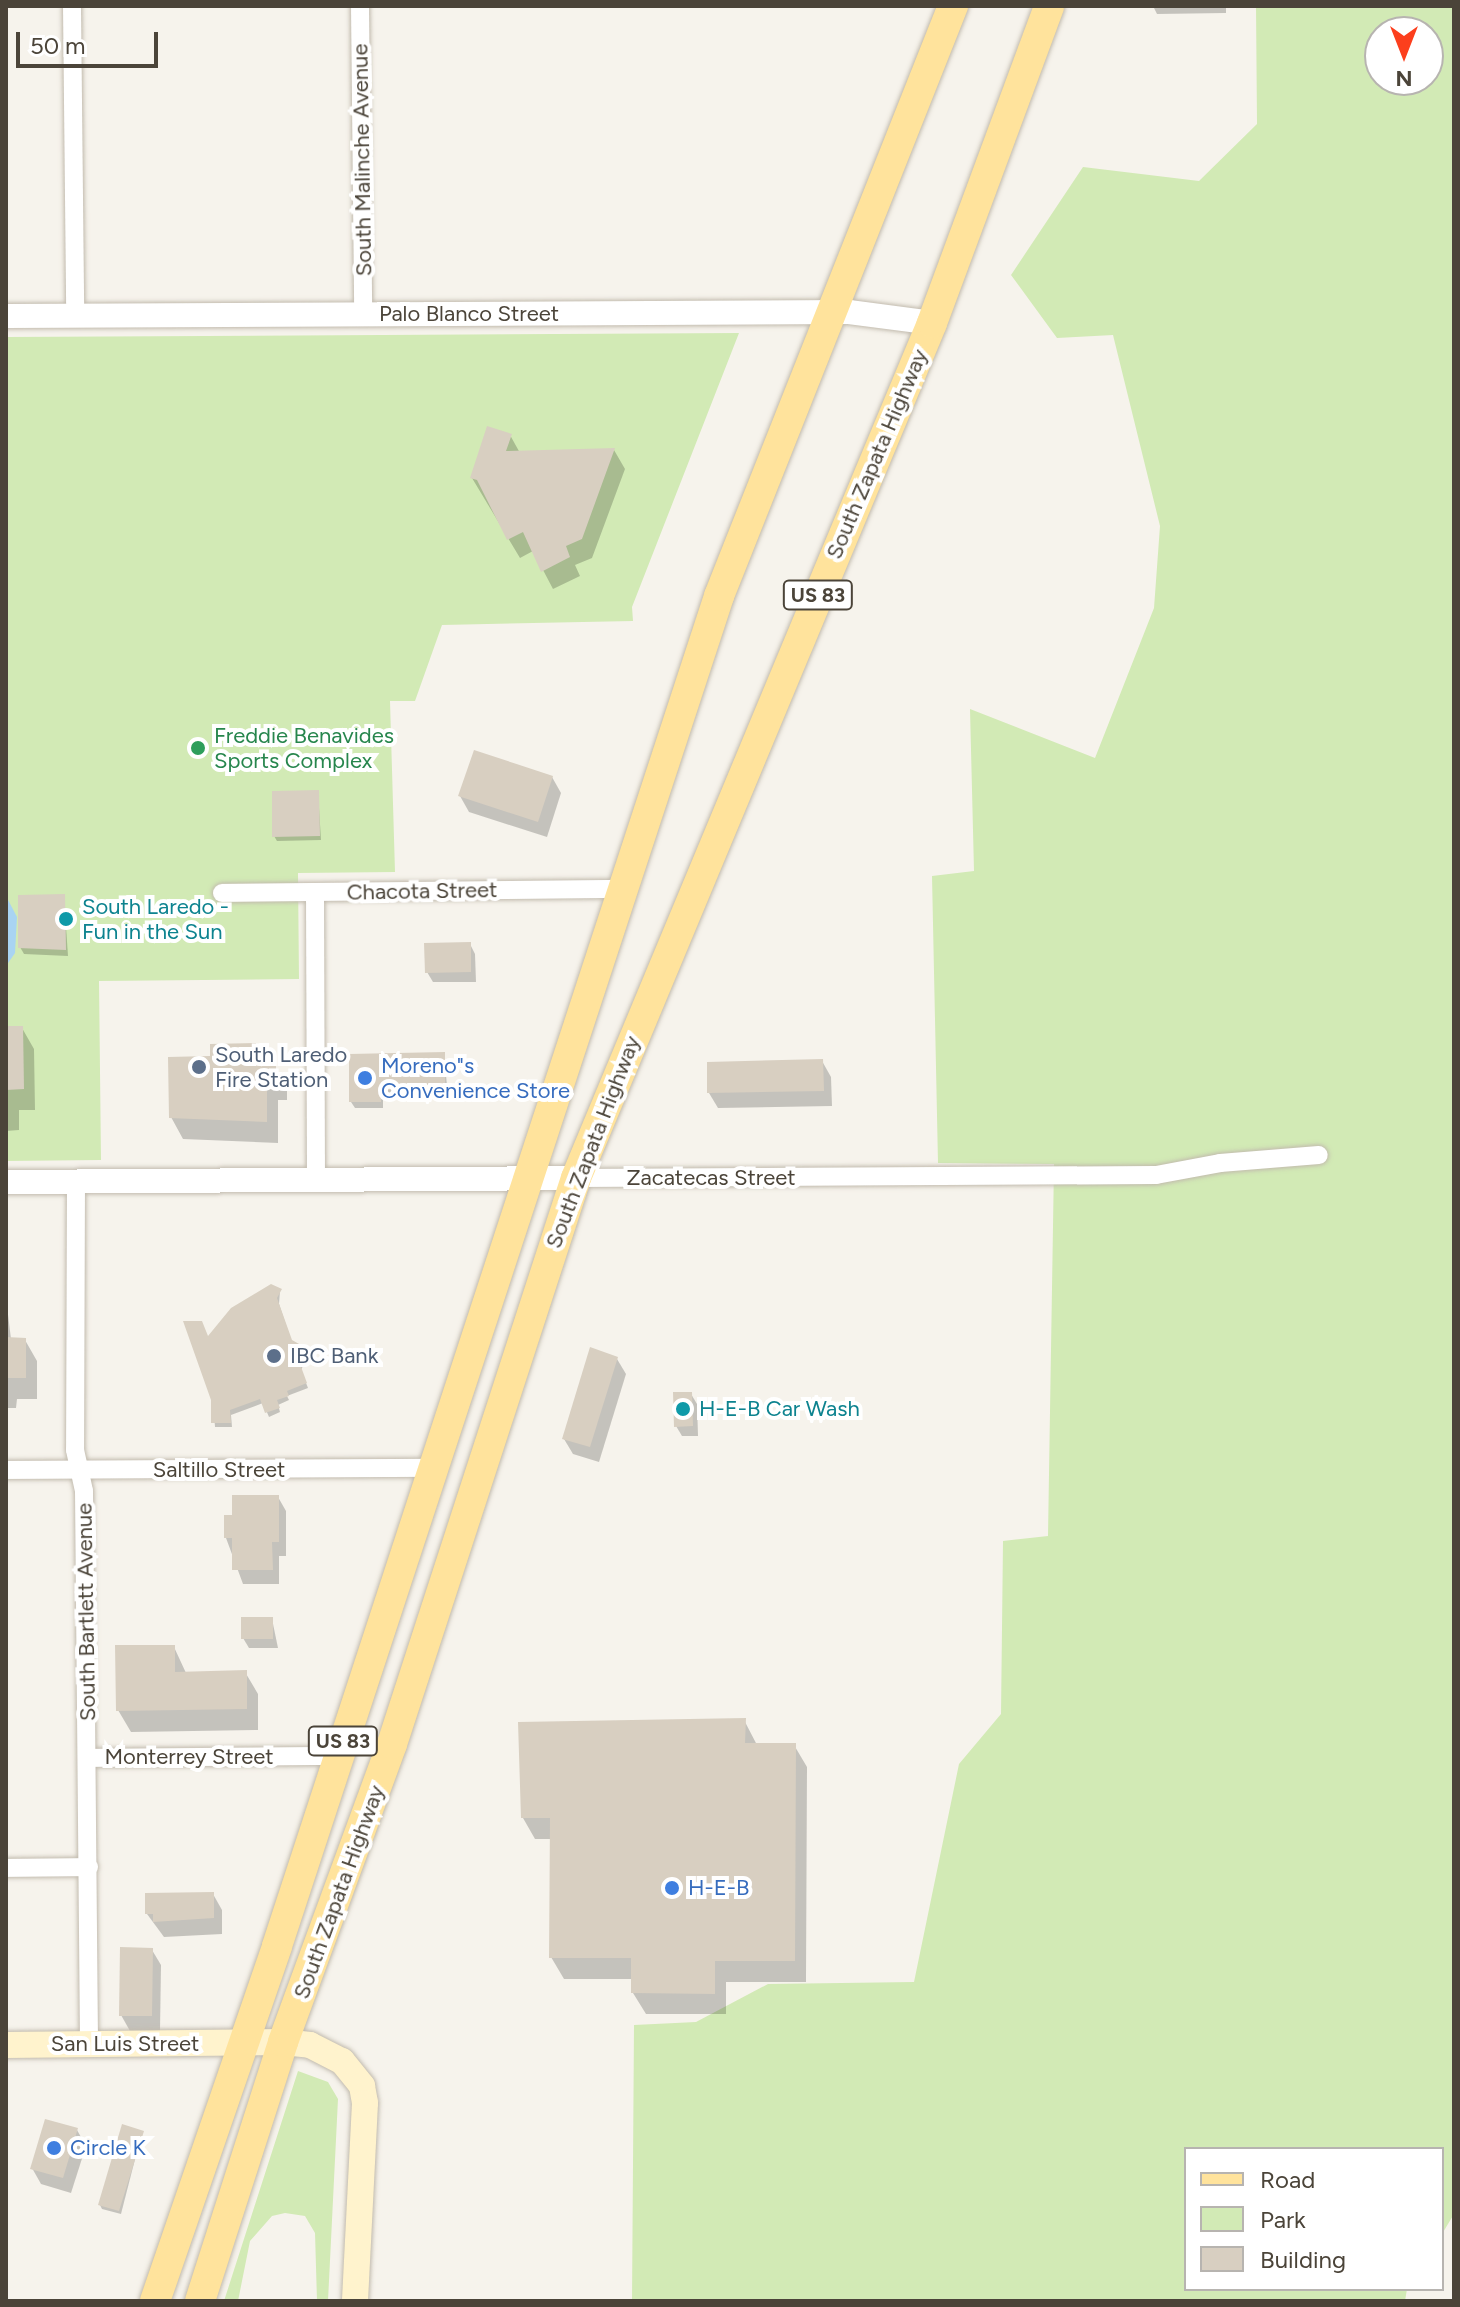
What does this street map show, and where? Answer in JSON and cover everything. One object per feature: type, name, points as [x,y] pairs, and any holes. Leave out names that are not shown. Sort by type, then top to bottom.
[{"type":"main road","name":"South Zapata Highway","points":[[155,2301],[338,1756],[719,596],[953,6]]},
{"type":"main road","name":"South Zapata Highway","points":[[200,2301],[283,2042],[383,1772],[576,1178],[932,323],[1049,6]]},
{"type":"main road","name":"San Luis Street","points":[[6,2045],[283,2042],[328,2052],[362,2086],[365,2121],[355,2301]]},
{"type":"street","points":[[72,6],[75,316]]},
{"type":"street","name":"South Malinche Avenue","points":[[360,6],[363,314]]},
{"type":"street","name":"Palo Blanco Street","points":[[6,316],[831,312],[932,323]]},
{"type":"street","name":"Chacota Street","points":[[222,893],[622,889]]},
{"type":"street","points":[[315,892],[316,1180]]},
{"type":"street","name":"Zacatecas Street","points":[[6,1182],[1156,1175],[1220,1163],[1319,1155]]},
{"type":"street","name":"South Bartlett Avenue","points":[[76,1181],[75,1450],[84,1491],[89,2045]]},
{"type":"street","name":"Saltillo Street","points":[[6,1470],[431,1468]]},
{"type":"street","name":"Monterrey Street","points":[[87,1758],[338,1756]]},
{"type":"street","points":[[6,1868],[89,1867]]},
{"type":"green space","points":[[1256,6],[1454,6],[1454,2214],[1444,2231],[1444,2147],[1184,2147],[1184,2291],[1407,2291],[1405,2301],[632,2301],[634,2025],[696,2022],[768,1984],[914,1982],[959,1764],[1001,1714],[1003,1541],[1048,1536],[1054,1164],[938,1163],[932,876],[974,871],[970,709],[1095,758],[1154,608],[1160,526],[1113,335],[1057,338],[1011,275],[1083,167],[1199,181],[1257,124]]},
{"type":"green space","name":"Freddie Benavides Sports Complex","points":[[739,333],[632,607],[633,621],[442,625],[415,701],[390,701],[395,872],[298,873],[299,979],[99,981],[101,1160],[6,1161],[6,337]]},
{"type":"green space","points":[[298,2071],[328,2082],[338,2099],[328,2301],[317,2301],[315,2233],[305,2216],[285,2213],[272,2216],[250,2241],[238,2301],[224,2301]]},
{"type":"water","points":[[6,896],[17,917],[15,953],[6,966]]},
{"type":"building","points":[[487,426],[512,434],[506,451],[615,448],[582,539],[566,546],[570,557],[541,572],[523,532],[507,540],[477,480],[470,478]]},
{"type":"building","points":[[474,750],[553,776],[538,822],[458,796]]},
{"type":"building","points":[[319,790],[320,836],[272,837],[272,791]]},
{"type":"building","points":[[65,894],[66,950],[18,948],[18,895]]},
{"type":"building","points":[[471,942],[471,972],[425,973],[424,943]]},
{"type":"building","points":[[6,1026],[23,1026],[24,1089],[6,1090]]},
{"type":"building","points":[[256,1043],[256,1062],[276,1062],[276,1079],[267,1079],[267,1122],[169,1118],[168,1057],[210,1056],[210,1044]]},
{"type":"building","points":[[445,1052],[445,1090],[381,1090],[381,1102],[349,1102],[349,1054]]},
{"type":"building","points":[[823,1059],[824,1091],[707,1093],[707,1062]]},
{"type":"building","points":[[271,1284],[282,1289],[277,1298],[292,1340],[308,1349],[300,1364],[307,1383],[287,1391],[289,1396],[277,1400],[280,1408],[265,1413],[260,1399],[230,1410],[231,1423],[211,1423],[211,1400],[183,1321],[202,1321],[208,1336],[231,1308]]},
{"type":"building","points":[[6,1337],[26,1338],[26,1378],[6,1378]]},
{"type":"building","points":[[590,1347],[618,1357],[590,1447],[562,1439]]},
{"type":"building","name":"H-E-B Car Wash","points":[[673,1392],[692,1392],[693,1426],[674,1427]]},
{"type":"building","points":[[232,1495],[279,1495],[279,1542],[272,1542],[273,1570],[232,1570],[232,1538],[224,1538],[224,1515],[232,1515]]},
{"type":"building","points":[[241,1617],[273,1617],[273,1639],[241,1639]]},
{"type":"building","points":[[115,1645],[175,1645],[175,1672],[247,1670],[247,1709],[116,1711]]},
{"type":"building","name":"H-E-B","points":[[746,1718],[745,1743],[796,1743],[795,1961],[715,1961],[715,1994],[631,1993],[631,1958],[549,1958],[550,1818],[521,1818],[518,1722]]},
{"type":"building","points":[[214,1892],[214,1918],[153,1922],[153,1914],[145,1914],[145,1893]]},
{"type":"building","points":[[120,1947],[153,1948],[152,2016],[119,2016]]},
{"type":"building","name":"Circle K","points":[[45,2119],[78,2128],[63,2178],[30,2169]]},
{"type":"building","points":[[122,2124],[144,2131],[119,2211],[98,2205]]},
{"type":"place","name":"Freddie Benavides Sports Complex","points":[[198,748]]},
{"type":"place","name":"South Laredo - Fun in the Sun","points":[[66,919]]},
{"type":"place","name":"South Laredo Fire Station","points":[[199,1067]]},
{"type":"place","name":"Moreno\"s Convenience Store","points":[[365,1078]]},
{"type":"place","name":"IBC Bank","points":[[274,1356]]},
{"type":"place","name":"H-E-B Car Wash","points":[[683,1409]]},
{"type":"place","name":"H-E-B","points":[[672,1888]]},
{"type":"place","name":"Circle K","points":[[54,2148]]}]
